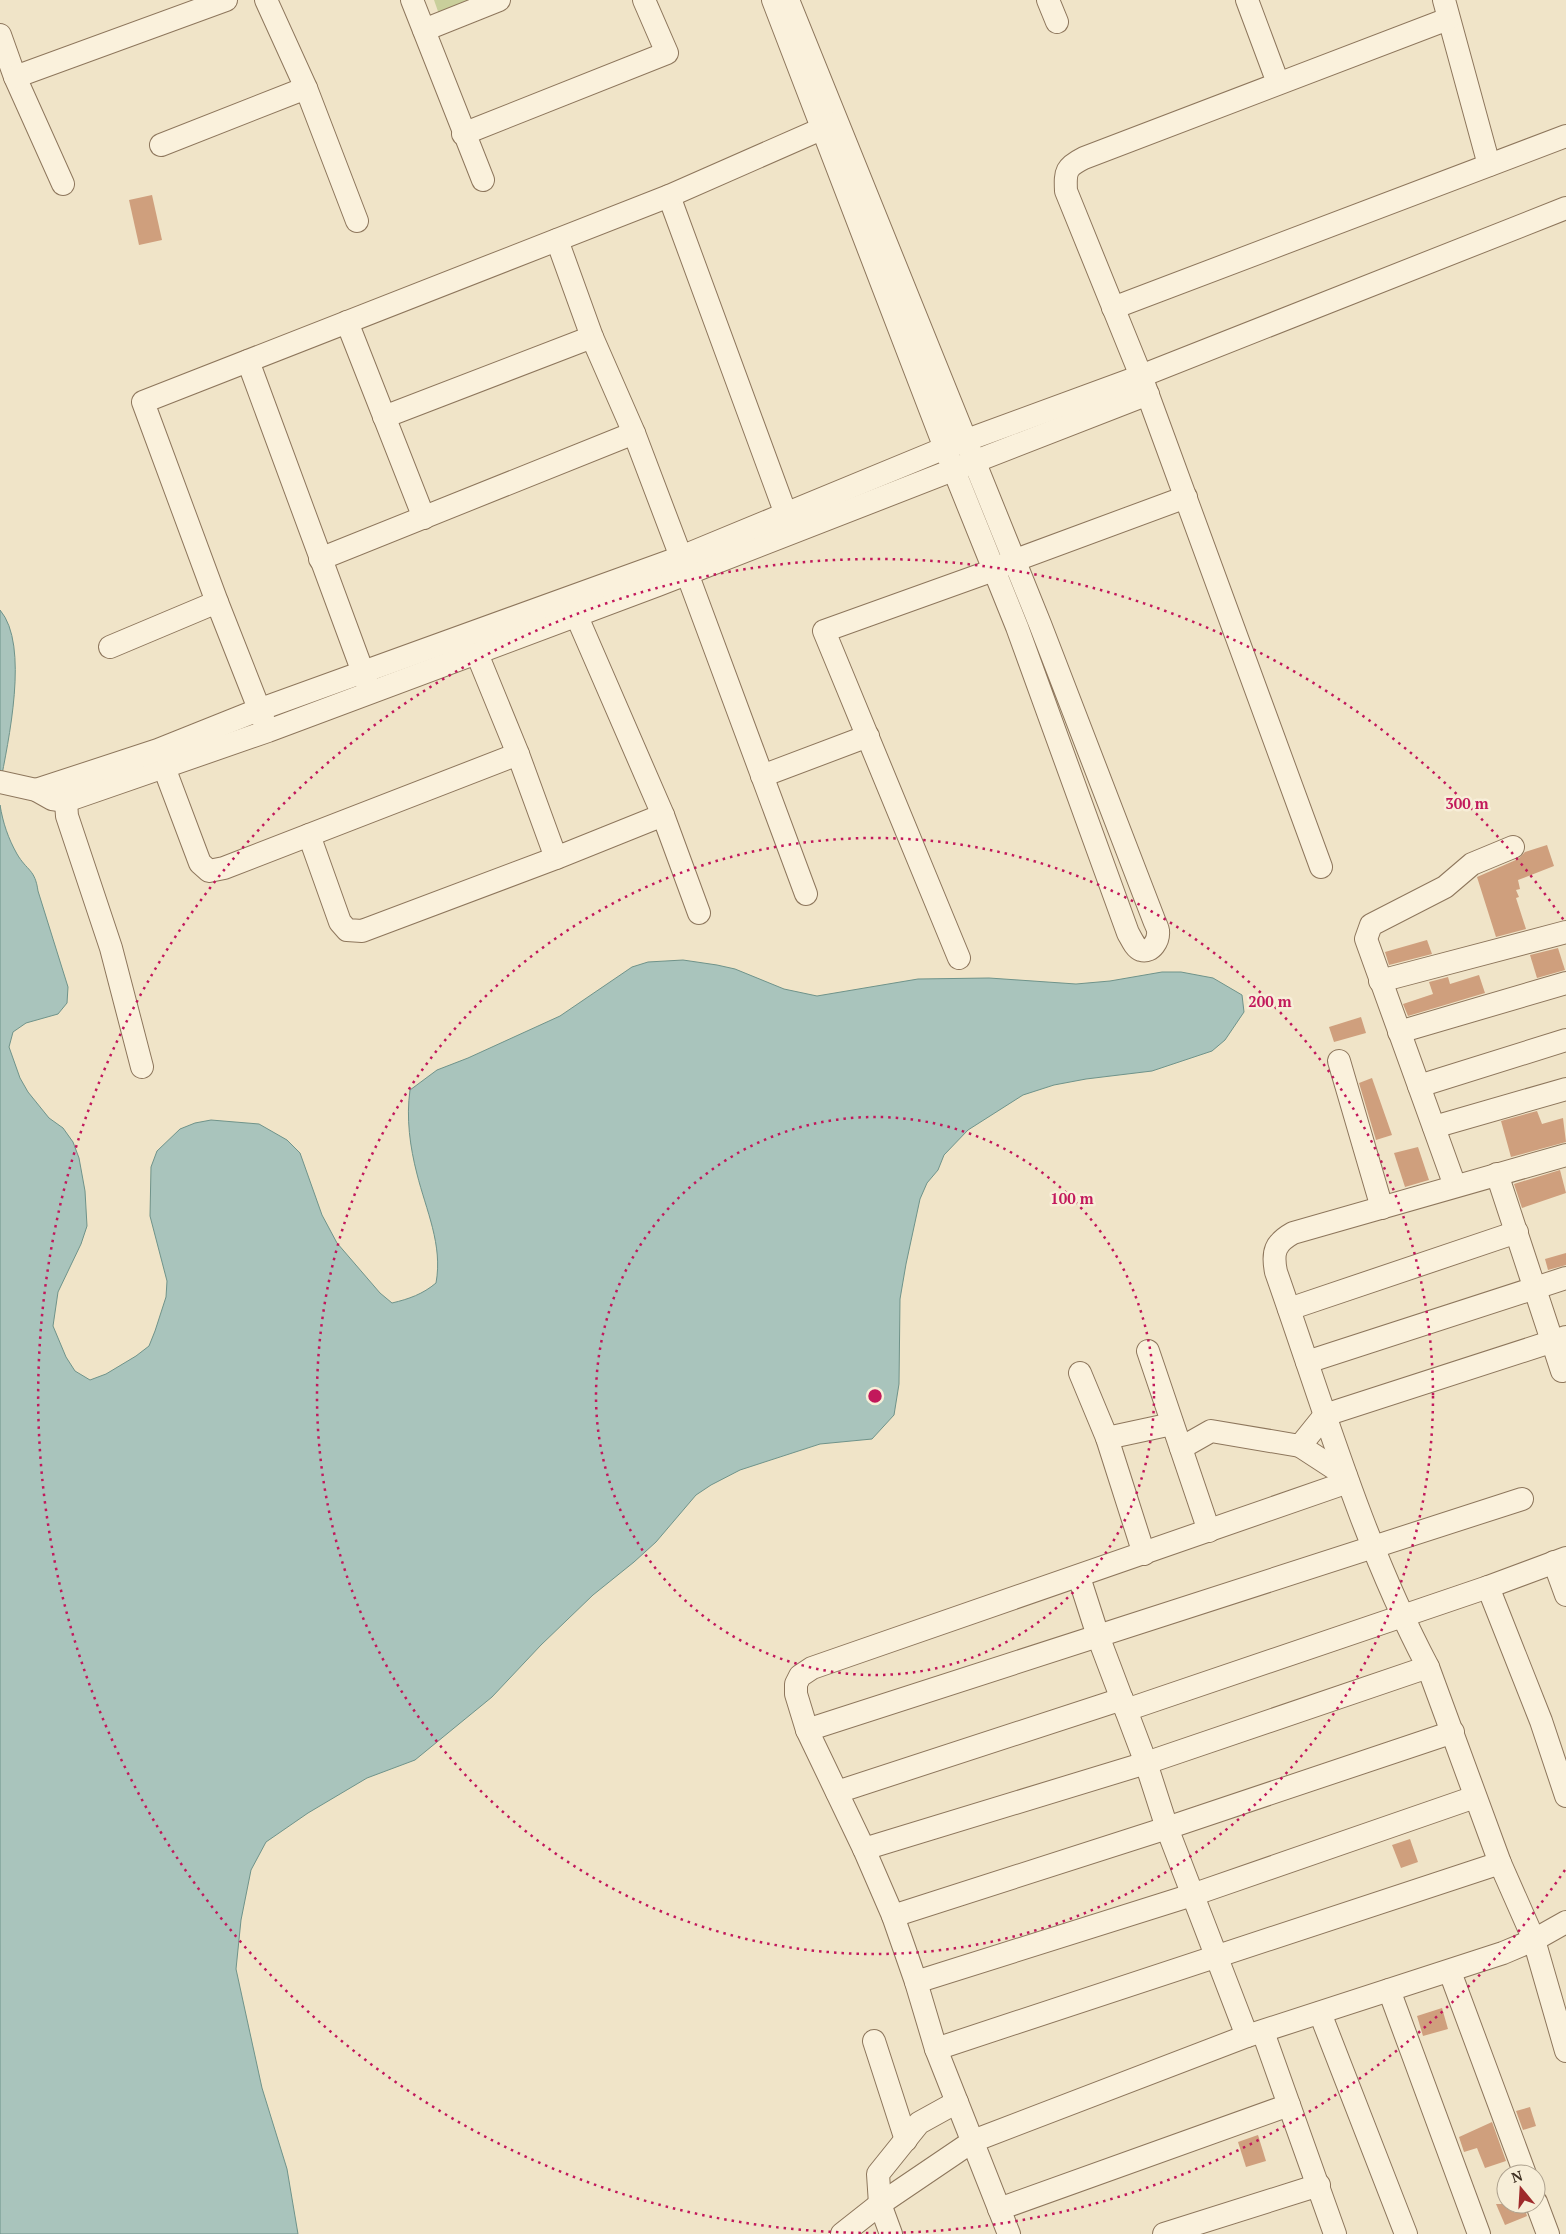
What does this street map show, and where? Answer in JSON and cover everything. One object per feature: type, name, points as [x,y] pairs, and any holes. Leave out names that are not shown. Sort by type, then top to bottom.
[{"type":"street","points":[[16,78],[226,0]]},
{"type":"street","points":[[266,0],[306,88],[357,221]]},
{"type":"street","points":[[412,0],[463,134],[483,180]]},
{"type":"street","points":[[424,30],[500,0]]},
{"type":"street","points":[[463,134],[666,54],[644,0]]},
{"type":"street","points":[[1048,0],[1057,22]]},
{"type":"street","points":[[1247,0],[1278,83]]},
{"type":"street","points":[[788,4],[830,125],[955,445],[1158,932],[1155,945],[1148,950],[1141,950],[1136,946],[1128,933],[1020,636],[1004,566]]},
{"type":"street","points":[[1321,867],[1145,385],[1066,191],[1065,176],[1069,166],[1084,158],[1278,83],[1446,9],[1489,165]]},
{"type":"street","points":[[0,35],[16,78],[63,184]]},
{"type":"street","points":[[161,145],[306,88]]},
{"type":"street","points":[[268,731],[258,710],[143,402],[669,196],[830,125]]},
{"type":"street","points":[[1113,308],[1566,136]]},
{"type":"street","points":[[669,196],[790,524]]},
{"type":"street","points":[[161,759],[258,710],[367,682],[684,566],[790,524],[964,467],[1145,385],[1566,208]]},
{"type":"street","points":[[557,240],[592,337],[634,433],[806,894]]},
{"type":"street","points":[[347,322],[424,518]]},
{"type":"street","points":[[384,417],[592,337]]},
{"type":"street","points":[[248,361],[367,682]]},
{"type":"street","points":[[790,524],[955,445],[1145,385]]},
{"type":"street","points":[[320,559],[634,433]]},
{"type":"street","points":[[959,958],[824,631],[1004,566],[1186,497]]},
{"type":"street","points":[[110,647],[217,602]]},
{"type":"street","points":[[572,607],[663,815],[699,913]]},
{"type":"street","points":[[473,644],[518,754],[556,858]]},
{"type":"street","points":[[5,783],[36,790],[65,792],[161,759],[268,731],[367,682]]},
{"type":"street","points":[[762,776],[868,736]]},
{"type":"street","points":[[161,759],[200,863],[209,871],[310,835],[518,754]]},
{"type":"street","points":[[65,792],[67,816],[111,948],[142,1067]]},
{"type":"street","points":[[310,835],[340,922],[347,930],[362,931],[556,858],[663,815]]},
{"type":"street","points":[[1455,1186],[1366,939],[1371,925],[1444,887],[1472,864],[1513,847]]},
{"type":"street","points":[[1380,981],[1566,932]]},
{"type":"street","points":[[1399,1032],[1566,983]]},
{"type":"street","points":[[1419,1086],[1566,1040]]},
{"type":"street","points":[[1339,1061],[1382,1208]]},
{"type":"street","points":[[1434,1127],[1566,1089]]},
{"type":"street","points":[[1566,1155],[1293,1233],[1281,1240],[1275,1249],[1273,1259],[1325,1415],[1372,1547],[1402,1618],[1428,1667],[1453,1732],[1474,1797],[1500,1863],[1534,1940],[1566,2051]]},
{"type":"street","points":[[1497,1174],[1535,1287],[1559,1339],[1562,1371]]},
{"type":"street","points":[[1289,1310],[1517,1232]]},
{"type":"street","points":[[1307,1362],[1566,1278]]},
{"type":"street","points":[[1300,1446],[1325,1415],[1559,1339]]},
{"type":"street","points":[[1148,1350],[1209,1531]]},
{"type":"street","points":[[1080,1373],[1107,1438],[1144,1554]]},
{"type":"street","points":[[1107,1438],[1172,1424]]},
{"type":"street","points":[[1180,1448],[1211,1431],[1300,1446],[1347,1479]]},
{"type":"street","points":[[1009,2234],[936,2049],[916,1982],[892,1916],[864,1848],[807,1730],[796,1694],[796,1684],[800,1676],[812,1668],[1078,1578],[1347,1479]]},
{"type":"street","points":[[807,1730],[1522,1499]]},
{"type":"street","points":[[837,1792],[1402,1618],[1560,1560],[1566,1596]]},
{"type":"street","points":[[1078,1578],[1192,1895],[1217,1957],[1290,2105],[1319,2185],[1334,2234]]},
{"type":"street","points":[[1488,1587],[1541,1722],[1566,1796]]},
{"type":"street","points":[[864,1848],[1146,1763],[1428,1667]]},
{"type":"street","points":[[892,1916],[1167,1828],[1453,1732]]},
{"type":"street","points":[[916,1982],[1192,1895],[1474,1797]]},
{"type":"street","points":[[936,2049],[1500,1863]]},
{"type":"street","points":[[842,2234],[880,2204],[973,2141],[1255,2034],[1450,1972],[1534,1940],[1566,1922]]},
{"type":"street","points":[[1450,1972],[1521,2164]]},
{"type":"street","points":[[1389,1990],[1478,2234]]},
{"type":"street","points":[[1320,2012],[1406,2234]]},
{"type":"street","points":[[874,2041],[906,2140]]},
{"type":"street","points":[[891,2234],[880,2204],[878,2174],[919,2123],[957,2102]]},
{"type":"street","points":[[999,2209],[1290,2105]]},
{"type":"street","points":[[1164,2234],[1319,2185]]},
{"type":"street","points":[[1540,2214],[1548,2234]]},
{"type":"green space","points":[[434,0],[490,0],[441,20]]},
{"type":"water","points":[[0,610],[9,626],[14,646],[15,669],[8,744],[0,785]]},
{"type":"water","points":[[0,805],[4,824],[11,842],[21,860],[35,878],[68,987],[67,1003],[58,1014],[26,1023],[13,1032],[9,1047],[20,1078],[28,1092],[49,1118],[63,1128],[73,1142],[79,1158],[85,1191],[87,1226],[81,1244],[58,1292],[53,1326],[66,1357],[75,1371],[90,1380],[106,1374],[136,1356],[149,1346],[155,1331],[166,1297],[167,1281],[150,1216],[151,1167],[157,1151],[180,1129],[195,1123],[211,1120],[259,1124],[287,1140],[300,1153],[322,1215],[337,1243],[380,1293],[392,1303],[410,1298],[436,1283],[438,1269],[435,1241],[429,1214],[412,1153],[408,1111],[410,1090],[437,1070],[560,1016],[632,967],[648,962],[683,960],[717,965],[735,969],[784,989],[817,996],[918,979],[989,978],[1076,984],[1110,981],[1162,972],[1181,972],[1213,978],[1242,995],[1244,1012],[1225,1040],[1212,1051],[1152,1071],[1086,1079],[1054,1085],[1023,1095],[968,1130],[944,1155],[938,1170],[927,1183],[920,1199],[906,1264],[900,1299],[899,1384],[894,1415],[872,1439],[820,1444],[740,1470],[711,1485],[696,1495],[656,1542],[593,1595],[541,1645],[492,1697],[415,1760],[367,1778],[308,1813],[266,1842],[251,1870],[241,1920],[236,1969],[262,2088],[287,2169],[298,2234],[0,2234]]},
{"type":"building","points":[[152,195],[162,240],[139,245],[129,200]]},
{"type":"building","points":[[1547,845],[1554,866],[1518,880],[1520,889],[1516,890],[1519,897],[1516,898],[1526,929],[1496,937],[1477,877],[1518,859],[1525,852]]},
{"type":"building","points":[[1427,940],[1432,954],[1389,965],[1385,952]]},
{"type":"building","points":[[1558,948],[1565,970],[1537,978],[1530,955]]},
{"type":"building","points":[[1479,975],[1485,993],[1408,1016],[1403,1004],[1433,994],[1429,982],[1448,977],[1450,984]]},
{"type":"building","points":[[1361,1017],[1366,1033],[1334,1042],[1329,1027]]},
{"type":"building","points":[[1372,1078],[1392,1135],[1376,1140],[1359,1083]]},
{"type":"building","points":[[1537,1111],[1542,1124],[1563,1118],[1566,1142],[1511,1157],[1501,1121]]},
{"type":"building","points":[[1418,1147],[1429,1180],[1405,1187],[1394,1153]]},
{"type":"building","points":[[1560,1170],[1566,1193],[1522,1208],[1514,1184]]},
{"type":"building","points":[[1566,1253],[1566,1265],[1548,1270],[1545,1259]]},
{"type":"building","points":[[1410,1839],[1418,1862],[1401,1868],[1392,1845]]},
{"type":"building","points":[[1442,2008],[1448,2029],[1423,2036],[1417,2016]]},
{"type":"building","points":[[1530,2107],[1536,2126],[1523,2130],[1516,2111]]},
{"type":"building","points":[[1492,2122],[1506,2161],[1485,2168],[1477,2148],[1464,2152],[1459,2137]]},
{"type":"building","points":[[1258,2135],[1266,2161],[1246,2167],[1238,2142]]},
{"type":"building","points":[[1500,2214],[1526,2214],[1527,2216],[1505,2225]]}]
